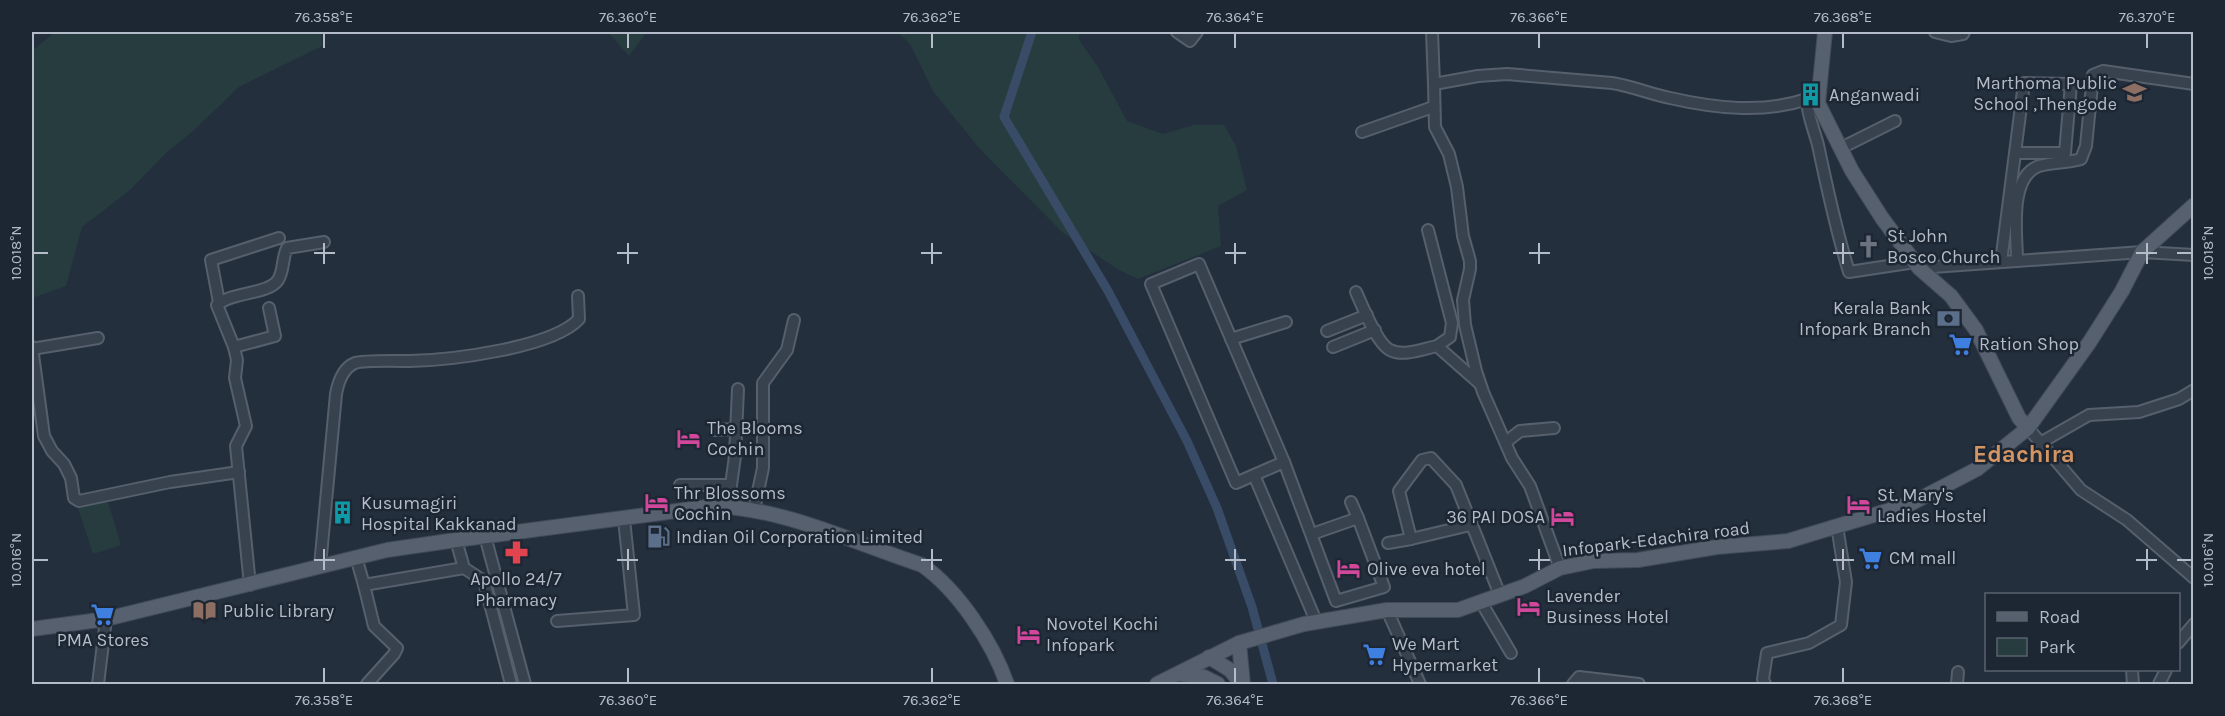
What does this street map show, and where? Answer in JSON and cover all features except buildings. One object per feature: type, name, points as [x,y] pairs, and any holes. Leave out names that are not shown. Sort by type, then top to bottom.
[{"type":"main road","points":[[1825,32],[1813,101],[1882,219],[1917,265],[1951,296],[1976,330],[2019,418],[2028,428]]},
{"type":"main road","points":[[2142,252],[2193,205]]},
{"type":"main road","name":"Infopark-Edachira road","points":[[1157,684],[1241,642],[1316,621],[1387,610],[1458,610],[1525,586],[1560,568],[1594,561],[1638,560],[1717,547],[1788,541],[1910,504],[1977,469],[2028,428],[2089,343],[2122,291],[2142,252]]},
{"type":"main road","points":[[32,629],[106,619],[356,557],[456,540],[714,506],[754,510],[818,529],[922,565],[940,577],[977,626],[995,656],[1007,684]]},
{"type":"main road","points":[[1241,642],[1243,684]]},
{"type":"main road","points":[[1209,657],[1230,670],[1243,684]]},
{"type":"main road","points":[[1178,674],[1204,676],[1218,684]]},
{"type":"street","points":[[1177,32],[1190,41],[1197,32]]},
{"type":"street","points":[[1432,32],[1435,127],[1447,147],[1454,171],[1463,236],[1470,261],[1463,300],[1464,325],[1480,383],[1512,458],[1530,486],[1560,568]]},
{"type":"street","points":[[1935,32],[1951,36],[1964,32]]},
{"type":"street","points":[[2017,261],[2017,197],[2021,181],[2027,173],[2039,166],[2081,159],[2086,146],[2093,75],[2103,71],[2193,84]]},
{"type":"street","points":[[1434,84],[1478,76],[1507,74],[1612,83],[1670,98],[1758,109],[1813,101]]},
{"type":"street","points":[[2001,262],[2015,153],[2024,83],[2072,84],[2065,153],[2015,153]]},
{"type":"street","points":[[1813,101],[1807,112],[1814,128],[1828,197],[1849,272],[1917,265],[2001,262],[2142,252],[2193,255]]},
{"type":"street","points":[[1362,132],[1433,107]]},
{"type":"street","points":[[1841,148],[1895,121]]},
{"type":"street","points":[[1356,292],[1382,343],[1390,350],[1409,352],[1437,346],[1450,337],[1452,323],[1428,230]]},
{"type":"street","points":[[250,585],[236,446],[246,426],[235,378],[237,360],[234,347],[217,308],[219,302],[211,260],[279,238]]},
{"type":"street","points":[[219,302],[269,287],[277,282],[287,248],[324,242]]},
{"type":"street","points":[[1284,462],[1236,483],[1151,284],[1199,264],[1284,462],[1336,601],[1384,587],[1351,502]]},
{"type":"street","points":[[320,566],[336,394],[340,378],[345,372],[355,363],[422,361],[478,355],[559,334],[573,326],[579,319],[578,296]]},
{"type":"street","points":[[234,347],[275,336],[269,308]]},
{"type":"street","points":[[1327,331],[1366,315]]},
{"type":"street","points":[[754,510],[763,468],[763,383],[787,350],[794,320]]},
{"type":"street","points":[[1231,339],[1286,322]]},
{"type":"street","points":[[1333,347],[1375,330]]},
{"type":"street","points":[[98,338],[32,348],[44,436],[71,478],[74,498],[79,501],[170,482],[238,472]]},
{"type":"street","points":[[1437,346],[1480,383]]},
{"type":"street","points":[[728,507],[738,389]]},
{"type":"street","points":[[2040,443],[2089,415],[2139,412],[2179,399],[2193,390]]},
{"type":"street","points":[[1506,442],[1520,432],[1554,428]]},
{"type":"street","points":[[2028,428],[2081,490],[2127,520],[2193,575]]},
{"type":"street","points":[[715,430],[736,429]]},
{"type":"street","points":[[1411,539],[1399,491],[1422,460],[1431,458],[1456,484],[1470,525],[1500,595]]},
{"type":"street","points":[[1254,475],[1316,621]]},
{"type":"street","points":[[680,485],[731,485]]},
{"type":"street","points":[[1312,534],[1358,518]]},
{"type":"street","points":[[557,621],[634,615],[624,519]]},
{"type":"street","points":[[1388,543],[1470,525]]},
{"type":"street","points":[[1765,684],[1763,679],[1767,653],[1809,643],[1841,626],[1846,582],[1837,526]]},
{"type":"street","points":[[485,536],[525,684]]},
{"type":"street","points":[[456,540],[464,568],[484,581],[511,684]]},
{"type":"street","points":[[356,557],[374,626],[397,648],[367,684]]},
{"type":"street","points":[[364,585],[464,568]]},
{"type":"street","points":[[1481,602],[1511,653]]},
{"type":"street","points":[[1387,610],[1420,684]]},
{"type":"street","points":[[98,684],[106,619]]},
{"type":"street","points":[[2180,640],[2193,624]]},
{"type":"street","points":[[1957,684],[1958,672]]},
{"type":"street","points":[[1573,684],[1579,677],[1639,684]]},
{"type":"green space","points":[[55,32],[322,32],[322,46],[239,87],[192,132],[167,152],[130,190],[82,227],[66,286],[32,298],[32,51]]},
{"type":"green space","points":[[608,32],[647,32],[629,56]]},
{"type":"green space","points":[[897,32],[1079,32],[1079,40],[1098,67],[1127,121],[1163,134],[1194,125],[1224,125],[1236,146],[1247,190],[1218,206],[1221,246],[1138,279],[1119,270],[1062,232],[979,148],[933,91],[910,44]]},
{"type":"green space","points":[[107,499],[121,545],[93,554],[78,508]]},
{"type":"waterway","points":[[1032,32],[1004,117],[1108,291],[1187,441],[1217,508],[1252,607],[1273,684]]},
{"type":"place","name":"Marthoma Public School ,Thengode","points":[[2135,93]]},
{"type":"place","name":"Anganwadi","points":[[1811,95]]},
{"type":"place","name":"St John Bosco Church","points":[[1869,246]]},
{"type":"place","name":"Kerala Bank Infopark Branch","points":[[1949,318]]},
{"type":"place","name":"Ration Shop","points":[[1961,344]]},
{"type":"place","name":"The Blooms Cochin","points":[[689,438]]},
{"type":"place","name":"Thr Blossoms Cochin","points":[[656,503]]},
{"type":"place","name":"St. Mary's Ladies Hostel","points":[[1859,505]]},
{"type":"place","name":"Kusumagiri Hospital Kakkanad","points":[[343,513]]},
{"type":"place","name":"36 PAI DOSA","points":[[1563,517]]},
{"type":"place","name":"Indian Oil Corporation Limited","points":[[658,537]]},
{"type":"place","name":"Apollo 24/7 Pharmacy","points":[[516,553]]},
{"type":"place","name":"CM mall","points":[[1871,558]]},
{"type":"place","name":"Olive eva hotel","points":[[1349,569]]},
{"type":"place","name":"Lavender Business Hotel","points":[[1528,606]]},
{"type":"place","name":"Public Library","points":[[205,611]]},
{"type":"place","name":"PMA Stores","points":[[103,614]]},
{"type":"place","name":"Novotel Kochi Infopark","points":[[1028,634]]},
{"type":"place","name":"We Mart Hypermarket","points":[[1374,654]]},
{"type":"district","name":"Edachira","points":[[2024,454]]}]
